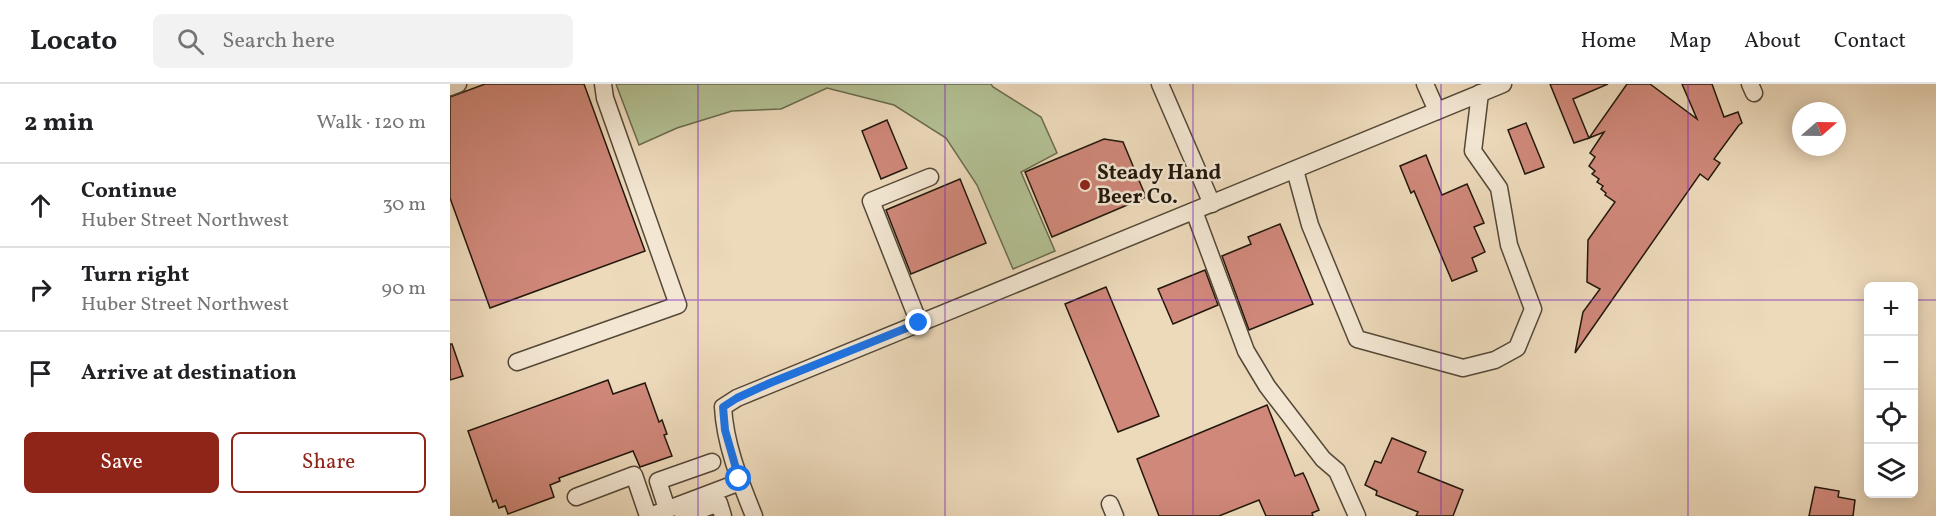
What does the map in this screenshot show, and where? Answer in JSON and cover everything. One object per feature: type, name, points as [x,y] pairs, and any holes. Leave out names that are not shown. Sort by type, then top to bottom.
[{"type":"street","points":[[450,87],[458,84]]},
{"type":"street","points":[[517,362],[678,304],[605,98],[603,84]]},
{"type":"street","points":[[1160,84],[1212,204]]},
{"type":"street","points":[[1425,84],[1437,111]]},
{"type":"street","points":[[754,516],[740,482],[725,430],[723,407],[737,398],[1503,84]]},
{"type":"street","points":[[1295,170],[1310,225],[1357,339],[1463,368],[1495,360],[1517,348],[1533,309],[1509,245],[1499,188],[1473,151],[1480,93]]},
{"type":"street","points":[[919,323],[871,201],[930,177]]},
{"type":"street","points":[[1194,211],[1246,351],[1268,387],[1323,459],[1337,471],[1357,516]]},
{"type":"street","points":[[667,509],[658,482],[712,462]]},
{"type":"street","points":[[576,497],[634,475],[649,516],[740,482]]},
{"type":"street","points":[[683,516],[719,503],[723,516]]},
{"type":"green space","points":[[616,84],[991,84],[1041,117],[1057,153],[1021,172],[1055,251],[1013,269],[977,185],[946,138],[894,105],[827,88],[781,109],[732,111],[677,128],[639,145]]},
{"type":"building","points":[[485,84],[584,84],[645,251],[490,308],[450,198],[450,97]]},
{"type":"building","points":[[1550,84],[1608,84],[1573,99],[1589,138],[1574,143]]},
{"type":"building","points":[[1627,84],[1650,84],[1697,119],[1682,84],[1712,84],[1724,117],[1738,112],[1742,123],[1714,159],[1720,163],[1708,180],[1700,174],[1575,353],[1583,312],[1600,289],[1587,282],[1588,240],[1615,202],[1605,195],[1606,193],[1601,189],[1603,186],[1597,182],[1599,179],[1592,174],[1595,171],[1589,166],[1595,157],[1590,153],[1604,132],[1589,138]]},
{"type":"building","points":[[887,120],[907,168],[881,179],[862,131]]},
{"type":"building","points":[[1526,123],[1544,167],[1525,174],[1508,130]]},
{"type":"building","name":"Steady Hand Beer Co.","points":[[1104,139],[1123,142],[1146,197],[1052,237],[1025,172]]},
{"type":"building","points":[[1426,155],[1442,195],[1467,184],[1484,223],[1474,227],[1485,252],[1472,258],[1477,271],[1452,281],[1414,191],[1411,193],[1400,166]]},
{"type":"building","points":[[960,179],[986,243],[911,274],[886,210]]},
{"type":"building","points":[[1280,224],[1313,304],[1249,330],[1222,256],[1251,244],[1248,237]]},
{"type":"building","points":[[1205,270],[1218,305],[1173,324],[1158,289]]},
{"type":"building","points":[[1106,287],[1159,416],[1118,432],[1065,304]]},
{"type":"building","points":[[450,344],[452,344],[463,376],[450,380]]},
{"type":"building","points":[[608,380],[613,394],[645,383],[659,422],[662,420],[667,434],[664,435],[672,456],[640,467],[633,451],[559,478],[560,481],[550,485],[554,497],[508,514],[505,506],[499,508],[496,500],[493,502],[468,431]]},
{"type":"building","points":[[1267,405],[1295,476],[1303,473],[1319,510],[1312,513],[1313,516],[1266,516],[1259,500],[1219,516],[1159,516],[1137,459]]},
{"type":"building","points":[[1392,438],[1426,452],[1418,472],[1463,490],[1453,516],[1416,516],[1418,512],[1376,495],[1377,491],[1365,485],[1375,461],[1381,463]]},
{"type":"building","points":[[1815,487],[1839,491],[1838,497],[1855,500],[1853,516],[1809,516]]},
{"type":"place","name":"Steady Hand Beer Co.","points":[[1085,185]]},
{"type":"route","points":[[739,479],[725,430],[723,407],[770,383],[919,323]]}]
